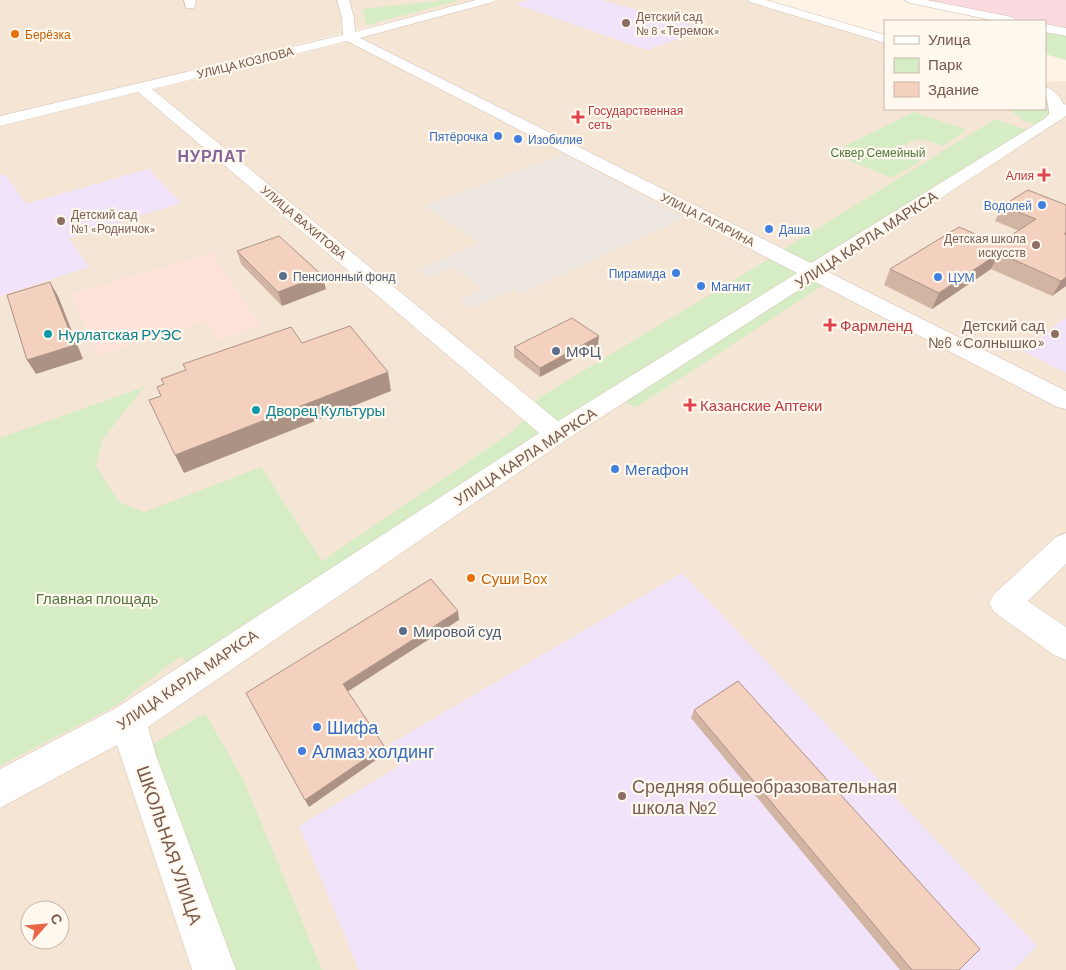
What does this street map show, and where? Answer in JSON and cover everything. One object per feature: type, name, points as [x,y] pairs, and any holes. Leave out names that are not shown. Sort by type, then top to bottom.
[{"type":"street","points":[[343,0],[348,18],[349,37]]},
{"type":"street","points":[[754,0],[884,39]]},
{"type":"street","points":[[910,0],[1007,20]]},
{"type":"street","name":"УЛИЦА КОЗЛОВА","points":[[0,122],[349,37],[483,1]]},
{"type":"street","points":[[1046,28],[1066,32]]},
{"type":"street","name":"УЛИЦА ГАГАРИНА","points":[[349,37],[1066,401]]},
{"type":"street","points":[[1051,86],[1052,96],[1058,105],[1060,117]]},
{"type":"street","name":"УЛИЦА ВАХИТОВА","points":[[142,88],[557,434]]},
{"type":"street","name":"УЛИЦА КАРЛА МАРКСА","points":[[0,789],[128,720],[557,434],[1060,117]]},
{"type":"street","points":[[1066,545],[1006,603],[1066,645]]},
{"type":"street","name":"ШКОЛЬНАЯ УЛИЦА","points":[[128,720],[138,755],[214,970]]},
{"type":"shaded area","points":[[0,0],[478,0],[0,118]]},
{"type":"shaded area","points":[[500,0],[747,0],[884,41],[884,110],[1046,110],[1046,82],[1066,81],[1066,970],[0,970],[0,127],[337,44]]},
{"type":"shaded area","name":"Детский сад № 8 «Теремок»","points":[[528,0],[601,0],[705,29],[647,50],[515,4]]},
{"type":"shaded area","points":[[926,0],[1066,0],[1066,29],[1046,24],[1046,20],[1025,20]]},
{"type":"shaded area","points":[[564,154],[684,218],[521,293],[514,289],[471,308],[460,300],[483,289],[453,267],[429,277],[419,269],[479,243],[425,206]]},
{"type":"shaded area","name":"Детский сад №1 «Родничок»","points":[[148,169],[181,203],[69,238],[89,267],[0,296],[0,175],[5,174],[26,204]]},
{"type":"shaded area","points":[[211,253],[261,326],[218,340],[206,321],[98,356],[72,294]]},
{"type":"shaded area","name":"Детский сад №6 «Солнышко»","points":[[1066,317],[1066,373],[1023,351]]},
{"type":"shaded area","name":"Средняя общеобразовательная школа №2","points":[[682,573],[1037,946],[1014,970],[359,970],[299,826],[401,765],[390,744]]},
{"type":"green space","points":[[460,0],[367,25],[362,9]]},
{"type":"green space","points":[[1046,32],[1066,36],[1066,60],[1046,54]]},
{"type":"green space","points":[[1046,95],[1052,115],[1038,125],[1024,121],[1010,110],[1046,110]]},
{"type":"green space","name":"Сквер Семейный","points":[[914,112],[967,130],[943,146],[929,141],[915,140],[897,149],[898,152],[921,161],[892,178],[831,153]]},
{"type":"green space","points":[[995,119],[1027,130],[813,267],[781,251]]},
{"type":"green space","points":[[774,256],[806,272],[560,428],[533,404],[540,397]]},
{"type":"green space","points":[[813,277],[825,284],[635,408],[620,398]]},
{"type":"green space","name":"Главная площадь","points":[[144,387],[102,440],[96,466],[119,502],[144,512],[261,467],[322,561],[512,432],[528,415],[551,434],[193,670],[181,656],[115,706],[0,766],[0,438]]},
{"type":"green space","points":[[205,713],[243,779],[322,970],[234,970],[150,746]]},
{"type":"building","points":[[1028,190],[1066,205],[1066,232],[1064,234],[1066,234],[1066,277],[1061,281],[999,253],[939,293],[890,269],[959,227],[998,244],[1036,219],[1002,206]]},
{"type":"building","name":"Пенсионный фонд","points":[[279,236],[322,275],[278,292],[237,251]]},
{"type":"building","name":"Нурлатская РУЭС","points":[[50,282],[75,345],[27,360],[7,295]]},
{"type":"building","name":"МФЦ","points":[[572,318],[599,336],[540,368],[514,347]]},
{"type":"building","name":"Дворец Культуры","points":[[350,326],[388,372],[175,455],[149,400],[161,396],[157,387],[164,384],[161,379],[186,370],[183,364],[291,327],[302,343]]},
{"type":"building","points":[[431,579],[458,611],[343,684],[384,746],[305,800],[246,693]]},
{"type":"building","points":[[738,681],[980,949],[959,970],[912,970],[694,710]]},
{"type":"place","name":"Детский сад № 8 «Теремок»","points":[[626,23]]},
{"type":"place","name":"Берёзка","points":[[15,34]]},
{"type":"place","name":"Государственная сеть","points":[[578,117]]},
{"type":"place","name":"Пятёрочка","points":[[498,136]]},
{"type":"place","name":"Изобилие","points":[[518,139]]},
{"type":"place","name":"Алия","points":[[1044,175]]},
{"type":"place","name":"Водолей","points":[[1042,205]]},
{"type":"place","name":"Детский сад №1 «Родничок»","points":[[61,221]]},
{"type":"place","name":"Даша","points":[[769,229]]},
{"type":"place","name":"Детская школа искусств","points":[[1036,245]]},
{"type":"place","name":"Пирамида","points":[[676,273]]},
{"type":"place","name":"Пенсионный фонд","points":[[283,276]]},
{"type":"place","name":"ЦУМ","points":[[938,277]]},
{"type":"place","name":"Магнит","points":[[701,286]]},
{"type":"place","name":"Фармленд","points":[[830,325]]},
{"type":"place","name":"Нурлатская РУЭС","points":[[48,334]]},
{"type":"place","name":"Детский сад №6 «Солнышко»","points":[[1055,334]]},
{"type":"place","name":"МФЦ","points":[[556,351]]},
{"type":"place","name":"Казанские Аптеки","points":[[690,405]]},
{"type":"place","name":"Дворец Культуры","points":[[256,410]]},
{"type":"place","name":"Мегафон","points":[[615,469]]},
{"type":"place","name":"Суши Box","points":[[471,578]]},
{"type":"place","name":"Мировой суд","points":[[403,631]]},
{"type":"place","name":"Шифа","points":[[317,727]]},
{"type":"place","name":"Алмаз холдинг","points":[[302,751]]},
{"type":"place","name":"Средняя общеобразовательная школа №2","points":[[622,796]]},
{"type":"district","name":"НУРЛАТ","points":[[212,155]]}]
